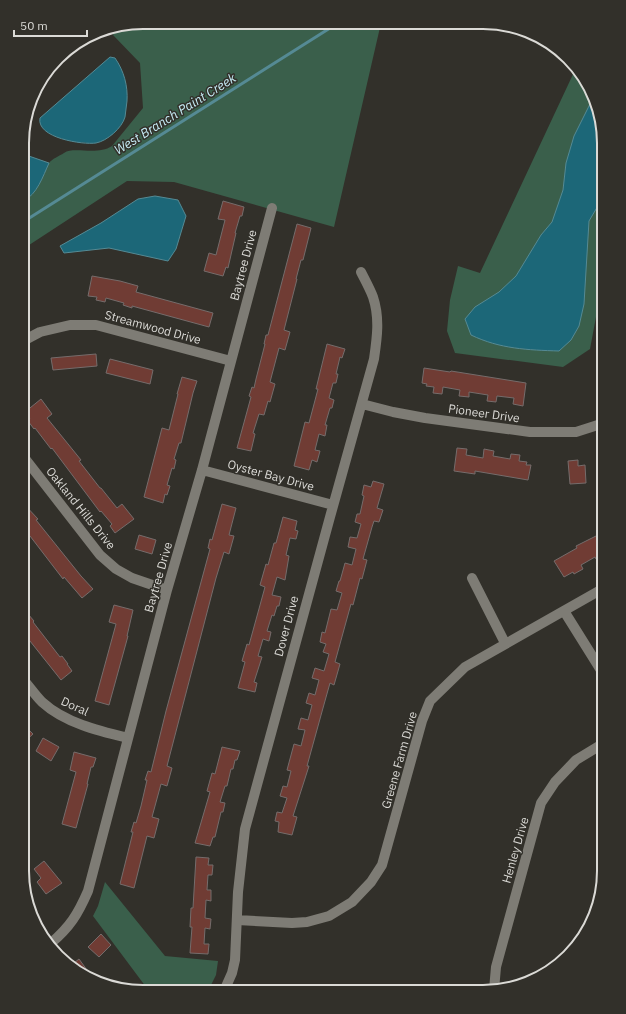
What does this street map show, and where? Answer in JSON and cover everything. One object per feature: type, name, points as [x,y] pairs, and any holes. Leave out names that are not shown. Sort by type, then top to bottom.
[{"type":"street","name":"Baytree Drive","points":[[52,942],[73,921],[88,891],[167,590],[202,470],[272,208]]},
{"type":"street","name":"Dover Drive","points":[[227,985],[232,973],[235,960],[238,892],[245,829],[374,359],[378,334],[377,314],[373,296],[361,272]]},
{"type":"street","name":"Streamwood Drive","points":[[29,338],[40,332],[70,325],[96,325],[231,362]]},
{"type":"street","name":"Pioneer Drive","points":[[362,404],[425,418],[530,432],[576,432],[597,425]]},
{"type":"street","name":"Oakland Hills Drive","points":[[29,464],[100,554],[116,569],[132,578],[167,590]]},
{"type":"street","name":"Oyster Bay Drive","points":[[202,470],[333,505]]},
{"type":"street","points":[[472,578],[505,643]]},
{"type":"street","name":"Greene Farm Drive","points":[[237,920],[292,923],[307,922],[329,916],[352,902],[371,882],[382,865],[422,721],[430,701],[465,667],[597,592]]},
{"type":"street","points":[[564,611],[597,665]]},
{"type":"street","name":"Doral","points":[[29,686],[43,702],[62,716],[78,723],[128,738]]},
{"type":"street","name":"Henley Drive","points":[[495,984],[496,967],[542,803],[555,782],[576,760],[597,747]]},
{"type":"green space","points":[[135,29],[380,29],[334,227],[174,182],[127,181],[29,245],[29,197],[36,189],[49,163],[68,151],[93,151],[106,149],[112,146],[143,108],[140,63],[113,35],[114,33],[120,31]]},
{"type":"green space","points":[[574,73],[582,86],[593,113],[597,143],[597,312],[590,349],[563,367],[455,353],[447,331],[450,300],[458,266],[480,273]]},
{"type":"green space","points":[[105,882],[165,956],[218,961],[216,975],[211,985],[145,985],[93,916],[98,906]]},
{"type":"water","points":[[110,57],[115,58],[121,68],[127,90],[125,117],[117,130],[105,140],[96,143],[81,143],[62,139],[45,131],[41,125],[40,118]]},
{"type":"water","points":[[590,104],[596,128],[597,207],[589,221],[584,304],[579,326],[571,340],[559,351],[503,346],[471,335],[465,319],[475,307],[499,292],[516,276],[541,235],[552,222],[563,190],[566,163],[574,136]]},
{"type":"water","points":[[29,156],[49,163],[36,190],[29,197]]},
{"type":"water","points":[[155,196],[178,200],[186,216],[176,249],[168,261],[109,248],[64,253],[60,246],[101,223],[138,199]]},
{"type":"building","points":[[223,201],[244,207],[235,233],[228,268],[226,267],[223,276],[204,271],[209,253],[216,255],[225,220],[218,219]]},
{"type":"building","points":[[297,224],[311,228],[303,260],[301,260],[284,330],[290,332],[285,350],[279,348],[270,382],[275,384],[270,402],[268,401],[264,415],[259,414],[253,433],[255,434],[251,451],[237,448],[251,397],[249,396],[252,387],[254,388],[266,335],[268,335]]},
{"type":"building","points":[[92,276],[138,286],[136,292],[213,313],[209,327],[132,306],[132,308],[123,305],[124,303],[106,298],[105,302],[96,300],[97,297],[88,296]]},
{"type":"building","points":[[327,344],[345,349],[342,358],[340,357],[336,374],[338,374],[336,383],[333,383],[329,398],[334,400],[325,425],[327,425],[325,436],[319,434],[315,450],[320,451],[317,462],[312,460],[309,470],[294,466],[305,422],[309,423],[318,389],[316,389]]},
{"type":"building","points":[[96,354],[97,366],[53,370],[51,358]]},
{"type":"building","points":[[110,359],[153,370],[150,384],[106,373]]},
{"type":"building","points":[[424,368],[526,383],[523,406],[513,404],[514,398],[497,396],[496,402],[487,401],[488,395],[469,392],[469,397],[459,396],[460,390],[443,387],[442,394],[433,393],[434,387],[426,386],[427,384],[422,383]]},
{"type":"building","points":[[182,377],[197,381],[181,443],[179,443],[174,459],[176,460],[174,469],[172,468],[167,485],[170,486],[167,495],[165,494],[163,503],[144,497],[162,428],[169,430]]},
{"type":"building","points":[[41,399],[52,414],[47,418],[81,460],[79,461],[117,508],[122,504],[134,519],[115,533],[110,526],[112,524],[101,511],[100,512],[52,448],[51,449],[29,422],[29,409]]},
{"type":"building","points":[[457,448],[467,449],[466,455],[483,458],[484,449],[494,451],[493,456],[510,459],[511,454],[520,455],[519,461],[527,462],[526,465],[531,465],[528,480],[475,471],[475,474],[454,471]]},
{"type":"building","points":[[578,460],[578,466],[585,465],[586,483],[570,484],[568,461]]},
{"type":"building","points":[[373,481],[384,484],[377,508],[383,510],[379,522],[374,521],[363,559],[367,560],[362,579],[360,578],[353,605],[351,604],[335,662],[340,664],[334,685],[330,683],[307,766],[309,766],[293,816],[297,817],[292,835],[278,832],[279,822],[275,821],[277,812],[282,813],[287,798],[280,796],[283,786],[287,787],[291,771],[287,770],[294,744],[301,746],[305,730],[298,729],[301,718],[308,720],[312,705],[306,703],[309,693],[315,695],[319,680],[312,678],[315,668],[324,671],[329,654],[323,652],[326,644],[320,642],[322,632],[325,633],[331,609],[337,610],[342,593],[336,591],[345,563],[352,565],[356,549],[348,547],[350,537],[357,538],[361,524],[355,522],[357,514],[360,514],[364,496],[362,495],[364,485],[371,487]]},
{"type":"building","points":[[222,504],[236,508],[229,535],[234,536],[229,554],[224,552],[216,578],[167,766],[172,768],[167,786],[161,784],[152,817],[159,819],[154,838],[147,836],[134,888],[120,884],[133,832],[131,832],[134,822],[136,823],[141,806],[148,771],[151,772],[210,549],[208,548],[210,539],[212,540]]},
{"type":"building","points":[[29,509],[38,519],[36,520],[81,576],[93,589],[82,598],[64,577],[63,579],[30,536],[29,537]]},
{"type":"building","points":[[283,517],[297,521],[295,530],[298,531],[296,539],[290,538],[286,555],[289,556],[285,580],[277,577],[272,595],[281,597],[279,606],[277,606],[274,616],[272,615],[267,631],[271,632],[269,641],[263,639],[258,656],[262,657],[254,682],[257,683],[255,692],[238,688],[245,662],[242,661],[247,644],[249,645],[265,587],[260,585],[266,564],[268,565],[274,543],[276,543]]},
{"type":"building","points":[[139,535],[156,540],[152,554],[135,549]]},
{"type":"building","points":[[597,536],[597,558],[595,557],[581,565],[583,569],[564,577],[554,561],[577,548],[576,546]]},
{"type":"building","points":[[114,605],[133,610],[128,636],[109,705],[95,701],[116,624],[109,622]]},
{"type":"building","points":[[29,615],[60,657],[62,656],[72,671],[61,680],[29,640]]},
{"type":"building","points":[[29,730],[33,734],[29,738]]},
{"type":"building","points":[[43,738],[59,747],[51,761],[36,751]]},
{"type":"building","points":[[222,747],[240,751],[237,760],[235,760],[233,769],[231,769],[227,786],[225,786],[220,802],[225,803],[223,812],[221,812],[215,837],[213,837],[210,846],[195,843],[210,792],[207,791],[212,773],[215,774]]},
{"type":"building","points":[[74,752],[96,758],[93,767],[91,767],[76,828],[62,824],[76,772],[70,770]]},
{"type":"building","points":[[196,857],[209,858],[208,865],[213,865],[212,875],[208,875],[207,890],[211,890],[211,901],[206,900],[205,918],[211,919],[210,929],[205,928],[204,944],[209,944],[208,954],[190,953],[192,927],[190,927],[191,908],[193,908]]},
{"type":"building","points":[[44,861],[62,883],[46,894],[37,882],[41,878],[34,869]]},
{"type":"building","points":[[101,934],[111,945],[99,957],[88,947]]},
{"type":"building","points":[[79,959],[87,971],[86,970],[74,963]]},
{"type":"waterway","name":"West Branch Paint Creek","points":[[29,218],[329,29]]}]
